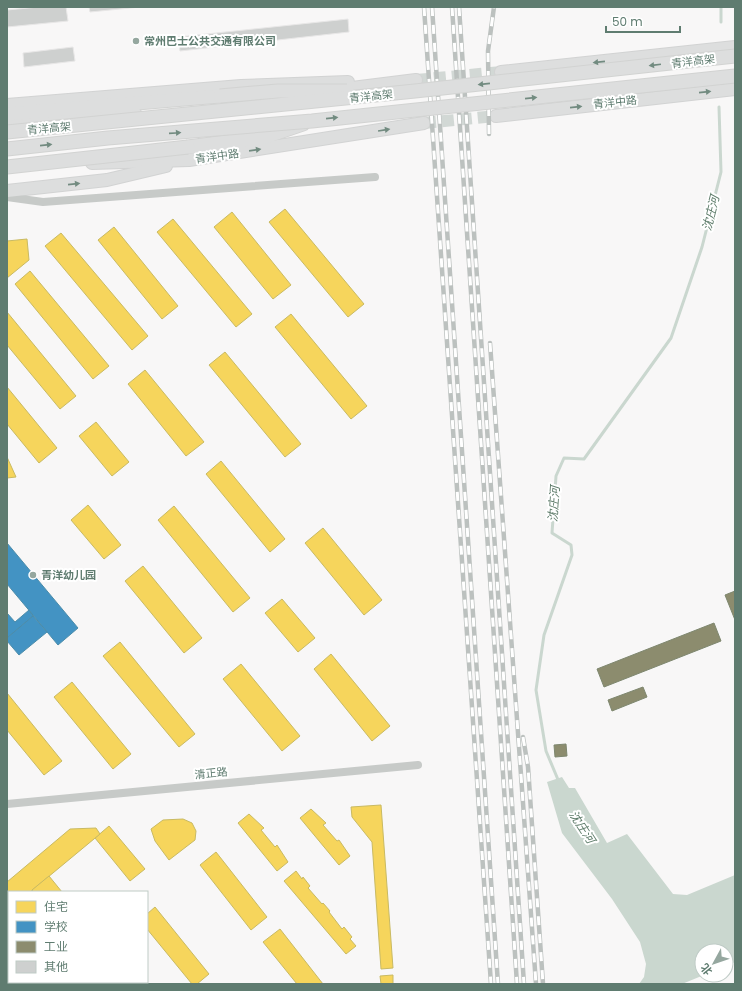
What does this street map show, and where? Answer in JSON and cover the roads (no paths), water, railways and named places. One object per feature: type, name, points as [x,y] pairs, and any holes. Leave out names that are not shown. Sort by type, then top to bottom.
[{"type":"highway","name":"青洋高架","points":[[7,132],[415,86],[735,56]]},
{"type":"highway","name":"青洋高架","points":[[7,149],[108,138],[312,121],[735,76]]},
{"type":"highway","points":[[7,114],[278,91],[415,86]]},
{"type":"highway","points":[[7,166],[264,137],[312,121]]},
{"type":"main road","points":[[501,72],[735,47]]},
{"type":"main road","points":[[7,105],[241,86],[415,86]]},
{"type":"main road","points":[[7,124],[415,86]]},
{"type":"main road","name":"青洋中路","points":[[496,116],[735,89]]},
{"type":"main road","name":"青洋中路","points":[[7,166],[189,160],[424,123]]},
{"type":"main road","points":[[7,191],[107,180],[189,160]]},
{"type":"street","points":[[7,197],[43,202],[375,177]]},
{"type":"street","name":"清正路","points":[[7,804],[418,765]]},
{"type":"water","points":[[562,777],[569,788],[575,788],[607,843],[627,834],[673,894],[687,895],[735,875],[735,962],[734,943],[694,943],[694,979],[682,984],[639,984],[644,977],[646,964],[640,942],[612,899],[562,833],[547,782]]},
{"type":"waterway","name":"沈庄河","points":[[721,7],[721,22]]},
{"type":"waterway","name":"沈庄河","points":[[559,782],[546,751],[536,690],[544,635],[572,555],[571,545],[552,533],[556,476],[564,458],[584,459],[671,338],[702,247],[721,172],[719,107]]},
{"type":"tunnel","points":[[416,80],[501,72]]},
{"type":"tunnel","points":[[424,123],[496,116]]},
{"type":"railway","points":[[424,7],[491,984]]},
{"type":"railway","points":[[432,7],[498,984]]},
{"type":"railway","points":[[452,7],[517,984]]},
{"type":"railway","points":[[459,7],[524,984]]},
{"type":"railway","points":[[489,134],[488,51],[494,7]]},
{"type":"railway","points":[[490,343],[536,984]]},
{"type":"railway","points":[[523,737],[528,767],[543,984]]},
{"type":"place","name":"常州巴士公共交通有限公司","points":[[136,41]]},
{"type":"place","name":"青洋幼儿园","points":[[33,575]]}]
